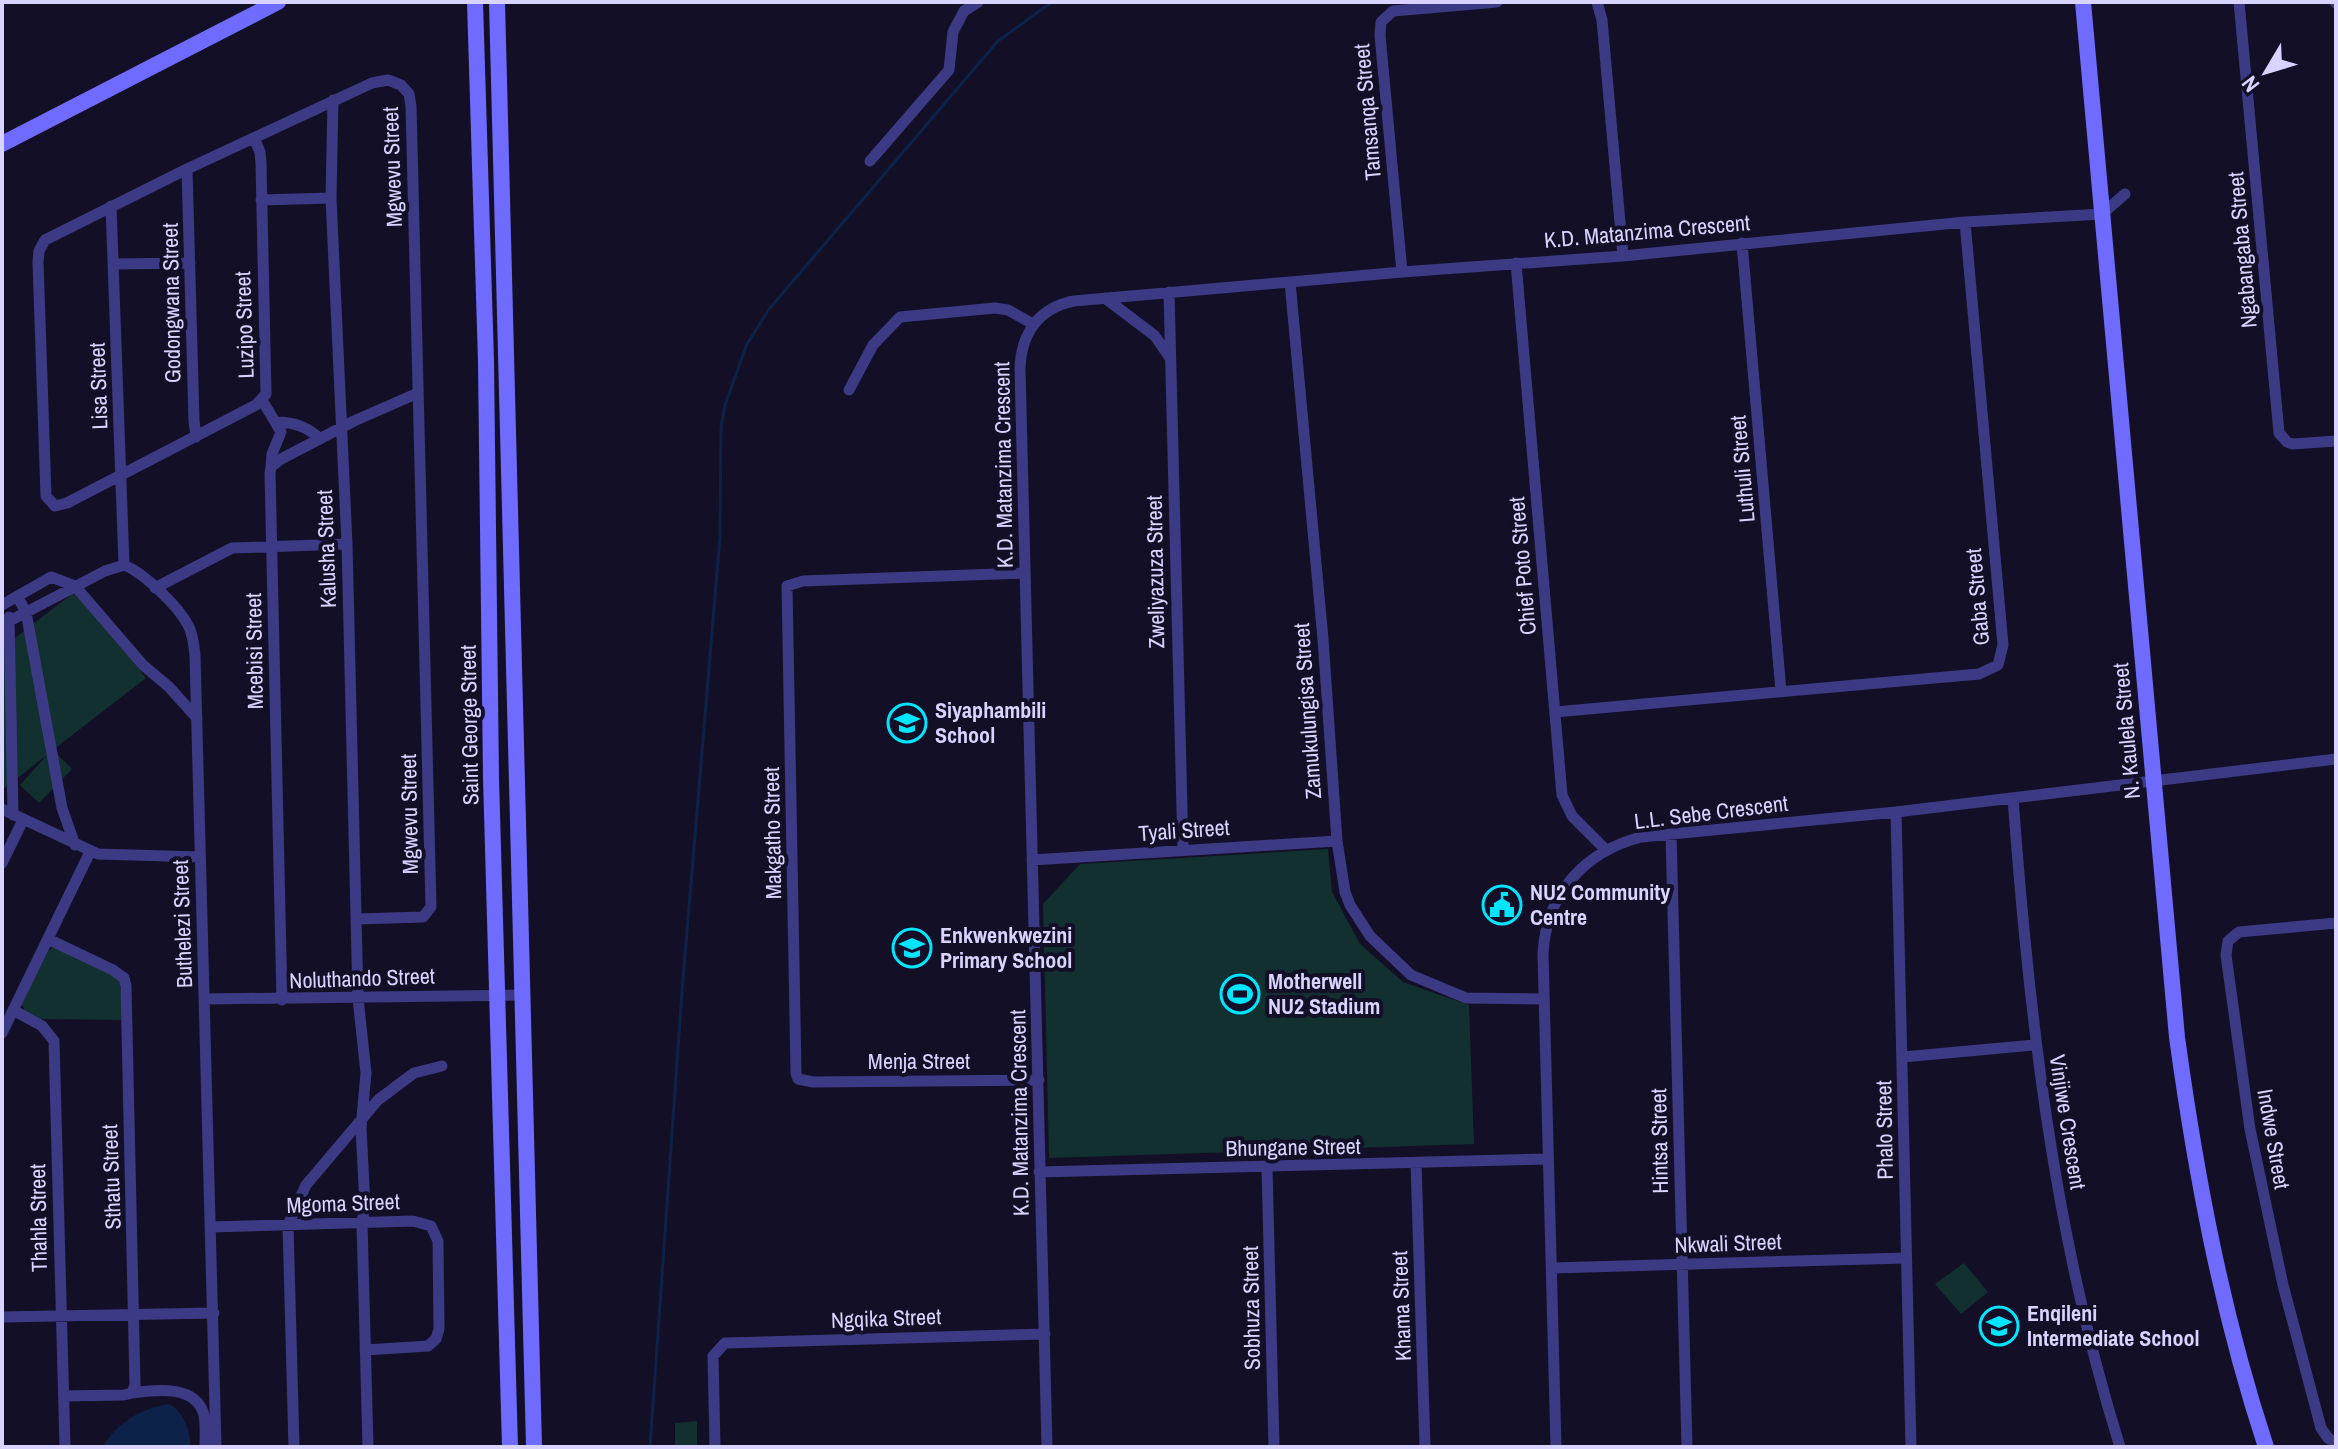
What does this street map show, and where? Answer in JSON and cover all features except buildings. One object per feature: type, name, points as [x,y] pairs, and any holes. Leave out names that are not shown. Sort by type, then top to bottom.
[{"type":"main road","points":[[2,144],[278,2]]},
{"type":"main road","name":"Saint George Street","points":[[475,2],[487,413],[491,778],[510,1447]]},
{"type":"main road","name":"Saint George Street","points":[[497,2],[534,1447]]},
{"type":"main road","name":"N. Kaulela Street","points":[[2083,2],[2177,1037],[2191,1134],[2227,1308],[2266,1447]]},
{"type":"street","points":[[870,161],[949,70],[953,32],[964,11],[978,2]]},
{"type":"street","name":"Tamsanqa Street","points":[[1402,272],[1381,22],[1393,11],[1497,2]]},
{"type":"street","points":[[1597,2],[1602,20],[1623,256]]},
{"type":"street","name":"Ngabangaba Street","points":[[2239,2],[2279,433],[2293,444],[2336,441]]},
{"type":"street","name":"Mgwevu Street","points":[[121,474],[60,505],[51,504],[46,496],[39,251],[51,236],[333,100],[372,83],[388,80],[401,85],[410,99],[431,907],[428,915],[418,918],[357,919]]},
{"type":"street","name":"Kalusha Street","points":[[333,100],[331,198],[347,544],[358,998],[366,1073],[362,1119],[365,1205],[362,1223],[368,1447]]},
{"type":"street","name":"Luzipo Street","points":[[121,474],[262,400],[267,387],[261,157],[254,138]]},
{"type":"street","name":"Godongwana Street","points":[[187,169],[196,437]]},
{"type":"street","points":[[2102,214],[2125,194]]},
{"type":"street","points":[[261,200],[331,198]]},
{"type":"street","name":"Lisa Street","points":[[111,206],[124,565]]},
{"type":"street","name":"K.D. Matanzima Crescent","points":[[1047,1447],[1020,355],[1033,324],[1046,312],[1062,304],[1105,298],[1623,256],[1965,222],[2102,214]]},
{"type":"street","name":"Gaba Street","points":[[1555,712],[1979,674],[1993,670],[2001,660],[2003,645],[1965,222]]},
{"type":"street","name":"Luthuli Street","points":[[1742,243],[1781,691]]},
{"type":"street","points":[[114,264],[190,263]]},
{"type":"street","name":"Chief Poto Street","points":[[1516,263],[1561,786],[1572,816],[1606,850]]},
{"type":"street","name":"Zamukulungisa Street","points":[[1290,282],[1323,639],[1337,841],[1350,905],[1376,943],[1411,975],[1466,998],[1544,999]]},
{"type":"street","name":"Zweliyazuza Street","points":[[1169,292],[1183,850]]},
{"type":"street","points":[[1105,298],[1155,336],[1170,358]]},
{"type":"street","points":[[849,390],[873,345],[900,317],[995,308],[1008,310],[1033,324]]},
{"type":"street","points":[[271,467],[343,427],[418,393]]},
{"type":"street","points":[[262,400],[277,422],[305,427],[320,439]]},
{"type":"street","name":"Mcebisi Street","points":[[277,422],[280,436],[272,454],[271,467],[271,546],[282,1000]]},
{"type":"street","points":[[155,588],[227,550],[347,544]]},
{"type":"street","points":[[5,623],[105,571],[124,565]]},
{"type":"street","name":"Buthelezi Street","points":[[124,565],[140,573],[180,613],[191,633],[195,655],[216,1447]]},
{"type":"street","name":"Makgatho Street","points":[[798,1079],[787,586],[803,581],[1025,573]]},
{"type":"street","points":[[2,863],[13,815],[5,623],[10,601],[51,577],[75,586],[143,665],[169,687],[197,718]]},
{"type":"street","points":[[40,605],[46,579]]},
{"type":"street","points":[[10,601],[26,612],[62,808],[75,845]]},
{"type":"street","name":"L.L. Sebe Crescent","points":[[1556,1447],[1544,940],[1550,914],[1575,873],[1606,850],[1627,841],[1671,834],[1896,812],[2336,759]]},
{"type":"street","name":"Vinjiwe Crescent","points":[[2013,798],[2035,1045],[2050,1143],[2076,1277],[2120,1447]]},
{"type":"street","name":"Phalo Street","points":[[1896,812],[1911,1447]]},
{"type":"street","points":[[13,815],[90,852],[108,856],[200,857]]},
{"type":"street","name":"Hintsa Street","points":[[1671,834],[1687,1447]]},
{"type":"street","name":"Tyali Street","points":[[1032,860],[1337,841]]},
{"type":"street","points":[[2,1033],[90,852]]},
{"type":"street","name":"Indwe Street","points":[[2336,923],[2239,932],[2228,941],[2226,955],[2250,1129],[2273,1244],[2321,1428],[2336,1443]]},
{"type":"street","name":"Sthatu Street","points":[[48,939],[121,974],[125,983],[136,1380],[132,1393]]},
{"type":"street","name":"Noluthando Street","points":[[205,999],[521,995]]},
{"type":"street","name":"Thahla Street","points":[[13,1010],[42,1026],[54,1041],[65,1447]]},
{"type":"street","points":[[1903,1057],[2035,1045]]},
{"type":"street","points":[[294,1447],[288,1225],[306,1185],[378,1100],[414,1073],[442,1066]]},
{"type":"street","name":"Menja Street","points":[[798,1079],[813,1082],[1039,1080]]},
{"type":"street","name":"Bhungane Street","points":[[1039,1172],[1548,1159]]},
{"type":"street","name":"Khama Street","points":[[1416,1163],[1425,1447]]},
{"type":"street","name":"Sobhuza Street","points":[[1267,1167],[1274,1447]]},
{"type":"street","name":"Mgoma Street","points":[[210,1227],[413,1221],[427,1223],[434,1228],[438,1241],[439,1329],[436,1339],[428,1346],[365,1350]]},
{"type":"street","name":"Nkwali Street","points":[[1552,1268],[1906,1258]]},
{"type":"street","points":[[2,1317],[214,1313]]},
{"type":"street","name":"Ngqika Street","points":[[715,1447],[713,1356],[718,1347],[728,1342],[1045,1334]]},
{"type":"street","points":[[64,1396],[159,1391],[185,1394],[196,1402],[205,1417],[205,1447]]},
{"type":"green space","points":[[77,590],[146,678],[53,750],[72,769],[39,803],[20,785],[47,755],[2,790],[2,648]]},
{"type":"green space","name":"Motherwell NU2 Stadium","points":[[1328,849],[1332,892],[1360,944],[1403,982],[1469,1005],[1474,1144],[1049,1158],[1043,904],[1080,864]]},
{"type":"green space","points":[[55,947],[120,979],[122,1020],[39,1019],[25,1012],[22,1004],[47,951]]},
{"type":"green space","points":[[1964,1263],[1988,1292],[1961,1314],[1935,1284]]},
{"type":"green space","points":[[697,1421],[697,1447],[675,1447],[675,1423]]},
{"type":"water","points":[[170,1404],[186,1423],[190,1447],[102,1447],[131,1418]]},
{"type":"waterway","points":[[650,1447],[682,991],[720,537],[721,427],[725,405],[747,344],[770,308],[998,41],[1052,2]]},
{"type":"place","name":"Siyaphambili School","points":[[907,723]]},
{"type":"place","name":"NU2 Community Centre","points":[[1502,905]]},
{"type":"place","name":"Enkwenkwezini Primary School","points":[[912,948]]},
{"type":"place","name":"Motherwell NU2 Stadium","points":[[1240,994]]},
{"type":"place","name":"Enqileni Intermediate School","points":[[1999,1326]]}]
